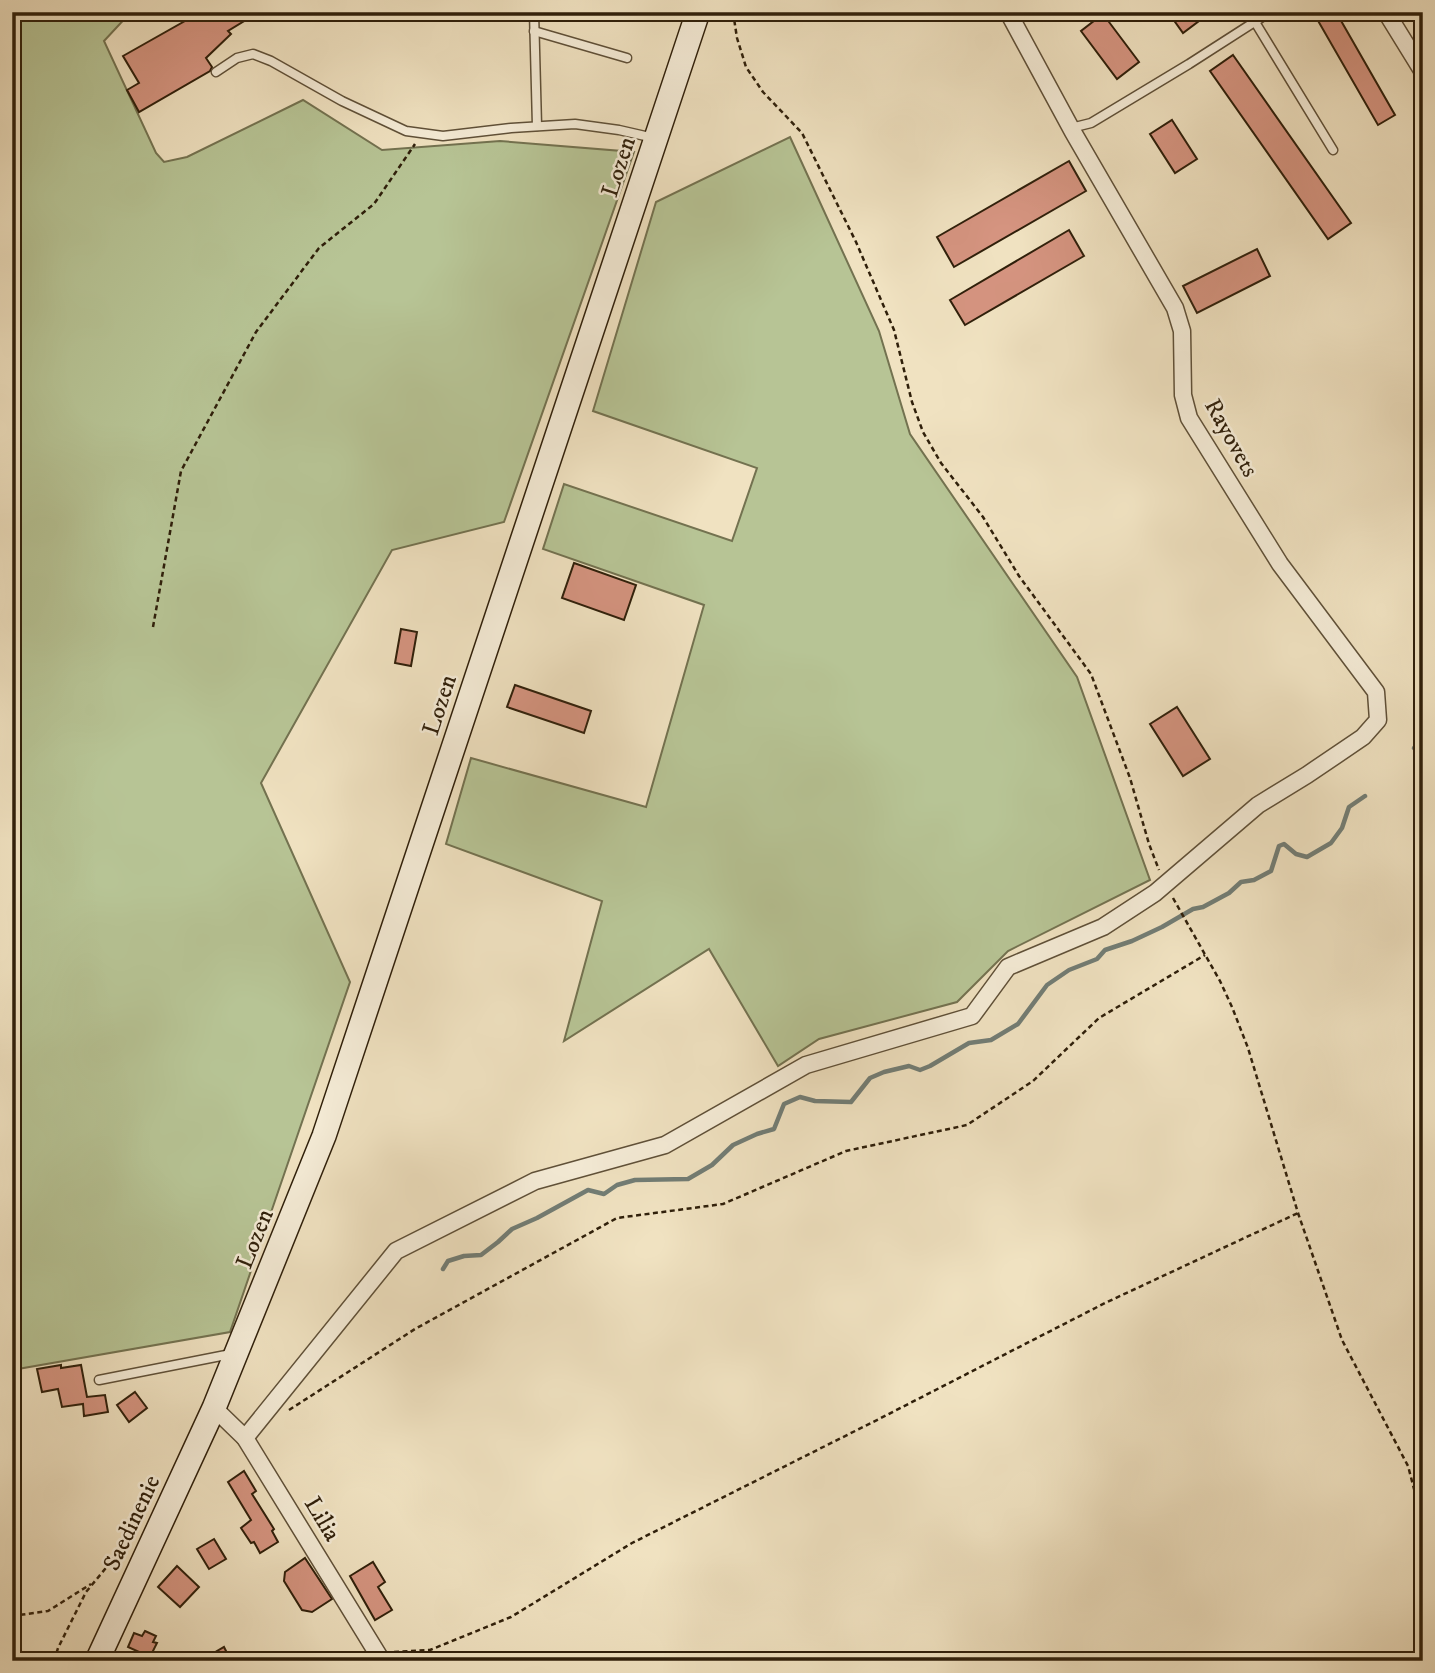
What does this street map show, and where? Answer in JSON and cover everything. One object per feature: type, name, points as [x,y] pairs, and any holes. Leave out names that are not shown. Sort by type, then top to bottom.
[{"type":"street","name":"Lozen","points":[[214,1408],[324,1136],[698,12]]},
{"type":"street","name":"Rayovets","points":[[1008,12],[1071,128],[1175,308],[1182,331],[1183,395],[1189,418],[1280,564],[1376,692],[1378,720],[1363,737],[1258,806],[1165,884]]},
{"type":"street","points":[[1386,12],[1423,72]]},
{"type":"street","points":[[245,1438],[396,1251],[535,1181],[665,1145],[806,1065],[972,1016],[1008,967],[1103,927],[1165,884]]},
{"type":"street","name":"Lilia","points":[[214,1408],[245,1438],[379,1657]]},
{"type":"street","name":"Saedinenie","points":[[97,1661],[214,1408]]},
{"type":"lane","points":[[534,12],[537,126]]},
{"type":"lane","points":[[1071,128],[1091,123],[1270,12]]},
{"type":"lane","points":[[1255,22],[1333,150]]},
{"type":"lane","points":[[534,31],[626,58]]},
{"type":"lane","points":[[216,72],[237,58],[253,54],[406,131],[443,136],[575,124],[657,138]]},
{"type":"lane","points":[[99,1380],[237,1353]]},
{"type":"path","points":[[733,12],[746,67],[763,92],[802,133],[856,242],[894,330],[912,402],[923,432],[941,463],[983,517],[1020,576],[1091,674],[1130,778],[1149,844],[1165,884]]},
{"type":"path","points":[[153,627],[181,471],[256,332],[319,248],[374,204],[423,133]]},
{"type":"path","points":[[1176,904],[1232,1007],[1248,1048],[1297,1213],[1342,1340],[1408,1465],[1423,1523]]},
{"type":"path","points":[[279,1416],[415,1329],[617,1217],[723,1204],[846,1151],[967,1125],[1033,1081],[1099,1018],[1205,955]]},
{"type":"path","points":[[379,1657],[430,1650],[511,1617],[644,1537],[1105,1303],[1297,1213]]},
{"type":"path","points":[[54,1661],[58,1647],[86,1592],[110,1563],[146,1506]]},
{"type":"path","points":[[12,1616],[48,1611],[94,1582]]},
{"type":"green space","points":[[12,12],[131,12],[104,41],[156,153],[164,162],[187,157],[303,100],[382,150],[500,141],[634,152],[504,522],[392,550],[261,783],[350,982],[230,1332],[12,1370]]},
{"type":"green space","points":[[790,137],[879,331],[910,434],[1077,677],[1150,880],[1008,951],[957,1002],[819,1039],[778,1066],[709,949],[564,1041],[602,901],[446,844],[471,758],[646,807],[704,605],[543,549],[564,484],[732,541],[757,468],[593,411],[656,202]]},
{"type":"building","points":[[201,12],[259,12],[228,31],[231,34],[206,58],[212,67],[210,71],[139,112],[127,90],[139,83],[123,56]]},
{"type":"building","points":[[1168,12],[1211,12],[1183,33]]},
{"type":"building","points":[[1313,12],[1336,12],[1395,115],[1378,125]]},
{"type":"building","points":[[1103,14],[1139,62],[1117,79],[1081,31]]},
{"type":"building","points":[[1233,55],[1351,223],[1328,239],[1210,71]]},
{"type":"building","points":[[1172,120],[1197,159],[1175,173],[1150,134]]},
{"type":"building","points":[[1069,161],[1086,191],[954,267],[937,237]]},
{"type":"building","points":[[1069,230],[1084,256],[965,325],[950,300]]},
{"type":"building","points":[[1257,249],[1270,276],[1197,313],[1183,286]]},
{"type":"building","points":[[574,563],[636,585],[624,620],[562,598]]},
{"type":"building","points":[[401,629],[417,632],[411,666],[395,663]]},
{"type":"building","points":[[515,685],[591,711],[584,733],[507,707]]},
{"type":"building","points":[[1177,707],[1210,759],[1183,776],[1150,724]]},
{"type":"building","points":[[61,1365],[61,1368],[81,1365],[87,1397],[105,1395],[108,1412],[84,1416],[83,1404],[62,1407],[58,1389],[42,1392],[37,1369]]},
{"type":"building","points":[[135,1392],[147,1408],[129,1422],[117,1405]]},
{"type":"building","points":[[244,1471],[256,1491],[252,1494],[274,1529],[272,1531],[278,1542],[260,1553],[241,1528],[251,1520],[228,1482]]},
{"type":"building","points":[[214,1539],[226,1559],[209,1569],[197,1549]]},
{"type":"building","points":[[305,1558],[332,1599],[312,1612],[302,1610],[284,1581],[285,1572]]},
{"type":"building","points":[[373,1562],[385,1582],[378,1587],[392,1610],[375,1620],[350,1576]]},
{"type":"building","points":[[177,1566],[199,1587],[180,1607],[158,1587]]},
{"type":"building","points":[[145,1631],[156,1636],[153,1642],[157,1643],[150,1657],[128,1647],[134,1633],[142,1636]]},
{"type":"building","points":[[224,1647],[231,1661],[200,1661]]},
{"type":"waterway","points":[[1414,748],[1423,738]]},
{"type":"waterway","points":[[443,1269],[448,1261],[481,1255],[512,1229],[588,1190],[604,1194],[617,1185],[635,1180],[688,1179],[712,1165],[733,1145],[774,1129],[784,1104],[800,1097],[815,1101],[851,1102],[870,1078],[909,1066],[920,1070],[969,1043],[991,1040],[1018,1024],[1047,985],[1069,970],[1097,959],[1105,950],[1132,941],[1193,909],[1203,907],[1229,893],[1241,882],[1254,880],[1271,871],[1279,846],[1284,844],[1296,854],[1307,857],[1331,843],[1342,828],[1349,807],[1365,796]]}]
